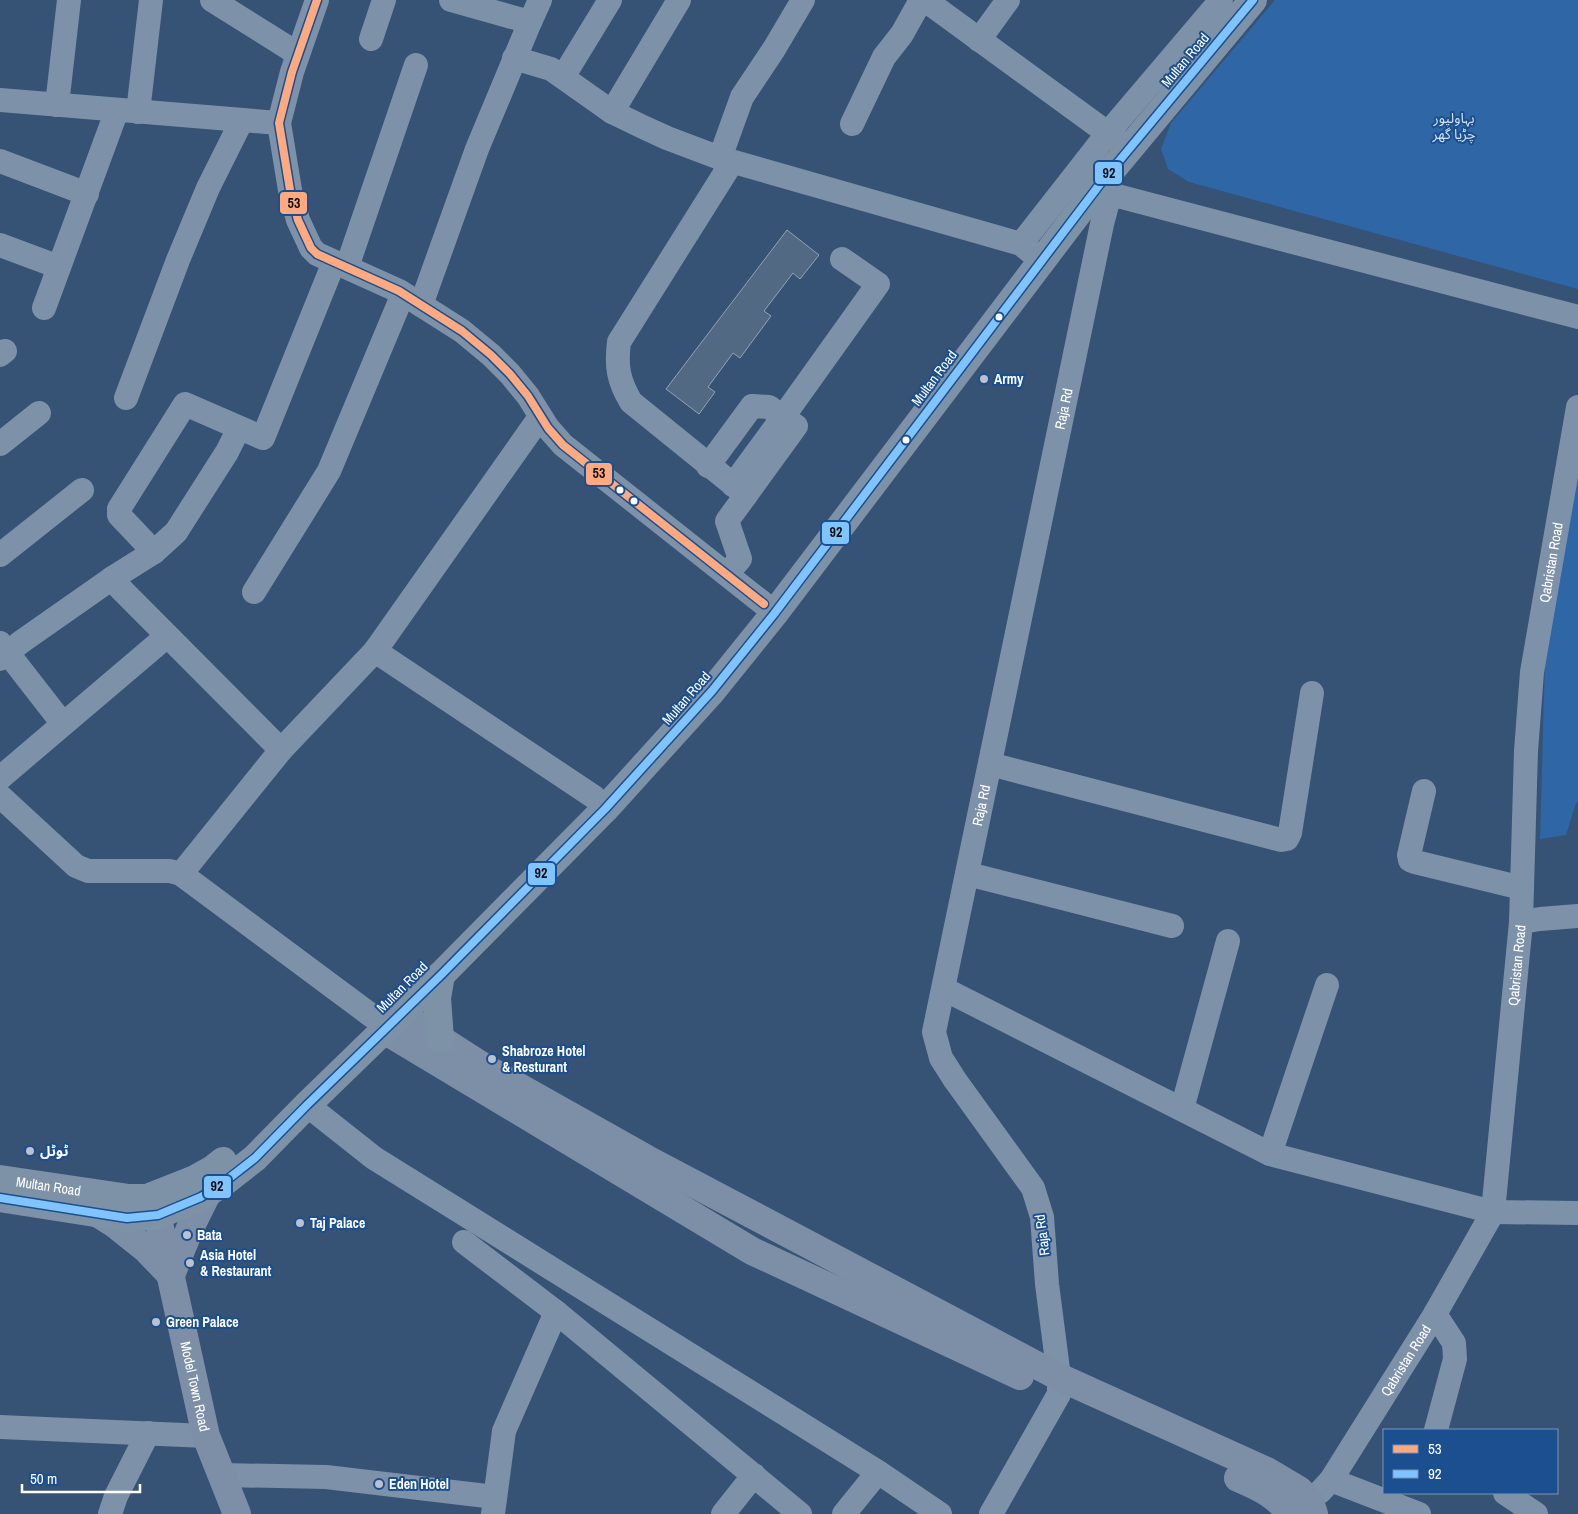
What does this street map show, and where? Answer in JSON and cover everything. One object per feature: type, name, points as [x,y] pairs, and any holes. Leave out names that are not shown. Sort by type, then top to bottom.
[{"type":"highway","name":"Multan Road","points":[[1100,184],[1113,136],[1235,0]]},
{"type":"highway","points":[[0,1198],[127,1218],[156,1205],[178,1208],[223,1183],[255,1158],[386,1020],[441,975],[600,803],[712,691],[774,614],[1031,252],[1100,184],[1253,0]]},
{"type":"highway","name":"Multan Road","points":[[0,1179],[129,1198],[147,1198],[156,1205],[213,1169],[386,1020],[600,803],[650,739],[705,677],[764,604],[1031,252]]},
{"type":"highway","points":[[440,1039],[437,998],[441,975]]},
{"type":"main road","points":[[386,1020],[440,1039],[487,1069],[647,1159],[1059,1386]]},
{"type":"main road","points":[[386,1020],[752,1251],[1059,1386],[1267,1471],[1299,1490],[1304,1510]]},
{"type":"main road","points":[[97,1213],[146,1249],[171,1275],[191,1226],[208,1192]]},
{"type":"main road","name":"Model Town Road","points":[[156,1205],[206,1436],[237,1514]]},
{"type":"street","points":[[57,105],[69,0]]},
{"type":"street","points":[[44,308],[86,194],[128,111],[150,0]]},
{"type":"street","points":[[212,0],[298,54]]},
{"type":"street","points":[[317,0],[298,54],[279,123],[290,190],[298,220],[311,248],[316,254],[341,264],[412,299],[462,331],[492,355],[528,396],[540,417],[563,445],[764,604]]},
{"type":"street","points":[[371,38],[384,0]]},
{"type":"street","points":[[451,0],[530,22]]},
{"type":"street","points":[[254,592],[329,471],[412,299],[478,149],[514,58],[540,0]]},
{"type":"street","points":[[563,77],[610,0]]},
{"type":"street","points":[[612,112],[679,0]]},
{"type":"street","points":[[727,481],[631,402],[620,380],[618,354],[620,342],[726,160],[742,97],[774,49],[803,0]]},
{"type":"street","points":[[852,124],[884,57],[902,34],[921,0]]},
{"type":"street","points":[[925,0],[1113,136]]},
{"type":"street","points":[[979,40],[1008,0]]},
{"type":"street","points":[[514,58],[551,69],[612,112],[667,138],[726,160],[1031,252],[1113,136],[1221,0]]},
{"type":"street","points":[[154,552],[118,512],[185,404],[263,438],[341,264],[416,65]]},
{"type":"street","points":[[0,100],[279,123]]},
{"type":"street","points":[[126,398],[178,260],[208,188],[242,120]]},
{"type":"street","points":[[0,161],[86,194]]},
{"type":"street","points":[[1100,184],[1578,317]]},
{"type":"street","name":"Raja Rd","points":[[1059,1386],[1047,1284],[1042,1217],[1033,1188],[954,1080],[941,1058],[934,1032],[1102,224],[1100,184]]},
{"type":"street","points":[[0,246],[60,268]]},
{"type":"street","points":[[727,574],[740,559],[727,521],[727,481],[776,412],[878,284],[842,259]]},
{"type":"street","name":"Qabristan Road","points":[[1304,1510],[1331,1480],[1436,1314],[1493,1212],[1521,922],[1526,751],[1532,672],[1578,408]]},
{"type":"street","points":[[727,481],[796,426],[776,412]]},
{"type":"street","points":[[0,444],[39,413]]},
{"type":"street","points":[[181,874],[281,750],[375,651],[540,417]]},
{"type":"street","points":[[63,724],[3,652],[154,552],[176,532],[228,452],[239,428]]},
{"type":"street","points":[[0,555],[82,490]]},
{"type":"street","points":[[111,579],[281,750]]},
{"type":"street","points":[[0,778],[167,636]]},
{"type":"street","points":[[375,651],[600,803]]},
{"type":"street","points":[[990,764],[1281,840],[1287,839],[1290,833],[1312,693]]},
{"type":"street","points":[[1424,791],[1409,855],[1410,860],[1522,888]]},
{"type":"street","points":[[0,796],[76,866],[88,871],[170,871],[181,874],[386,1020]]},
{"type":"street","points":[[968,874],[1172,926]]},
{"type":"street","points":[[1521,922],[1578,916]]},
{"type":"street","points":[[1182,1109],[1228,940]]},
{"type":"street","points":[[1270,1154],[1327,985]]},
{"type":"street","points":[[944,990],[1270,1154],[1493,1212],[1578,1213]]},
{"type":"street","points":[[307,1104],[374,1158],[878,1472],[940,1514]]},
{"type":"street","points":[[464,1242],[556,1312],[800,1514]]},
{"type":"street","points":[[222,1475],[326,1477],[494,1506],[504,1431],[556,1312]]},
{"type":"street","points":[[1436,1314],[1454,1342],[1454,1359],[1436,1429]]},
{"type":"street","points":[[991,1514],[1059,1386]]},
{"type":"street","points":[[0,1427],[206,1436]]},
{"type":"street","points":[[110,1514],[116,1496],[148,1433]]},
{"type":"street","points":[[844,1514],[878,1472]]},
{"type":"street","points":[[723,1514],[754,1475]]},
{"type":"street","points":[[1331,1480],[1419,1514]]},
{"type":"street","points":[[1506,1494],[1536,1514]]},
{"type":"green space","name":"بہاولپور چڑیا گھر","points":[[1275,0],[1578,0],[1578,289],[1189,182],[1168,169],[1161,149],[1171,123]]},
{"type":"green space","points":[[1578,474],[1578,802],[1576,803],[1566,835],[1540,839],[1545,658]]},
{"type":"building","points":[[787,230],[819,255],[800,279],[793,273],[764,311],[771,316],[740,358],[733,353],[708,387],[715,392],[699,414],[666,389]]},
{"type":"transit line","name":"53","points":[[317,0],[292,72],[279,123],[290,190],[298,220],[311,248],[317,254],[399,291],[462,331],[510,374],[528,396],[548,428],[563,445],[764,604]]},
{"type":"transit line","name":"92","points":[[0,1198],[127,1218],[158,1215],[201,1197],[223,1183],[255,1158],[441,975],[605,809],[712,691],[774,614],[1100,184],[1253,0]]},
{"type":"place","name":"Army","points":[[984,379]]},
{"type":"place","name":"Shabroze Hotel & Resturant","points":[[492,1059]]},
{"type":"place","name":"ٹوٹل","points":[[30,1151]]},
{"type":"place","name":"Taj Palace","points":[[300,1223]]},
{"type":"place","name":"Bata","points":[[187,1235]]},
{"type":"place","name":"Asia Hotel & Restaurant","points":[[190,1263]]},
{"type":"place","name":"Green Palace","points":[[156,1322]]},
{"type":"place","name":"Eden Hotel","points":[[379,1484]]}]
